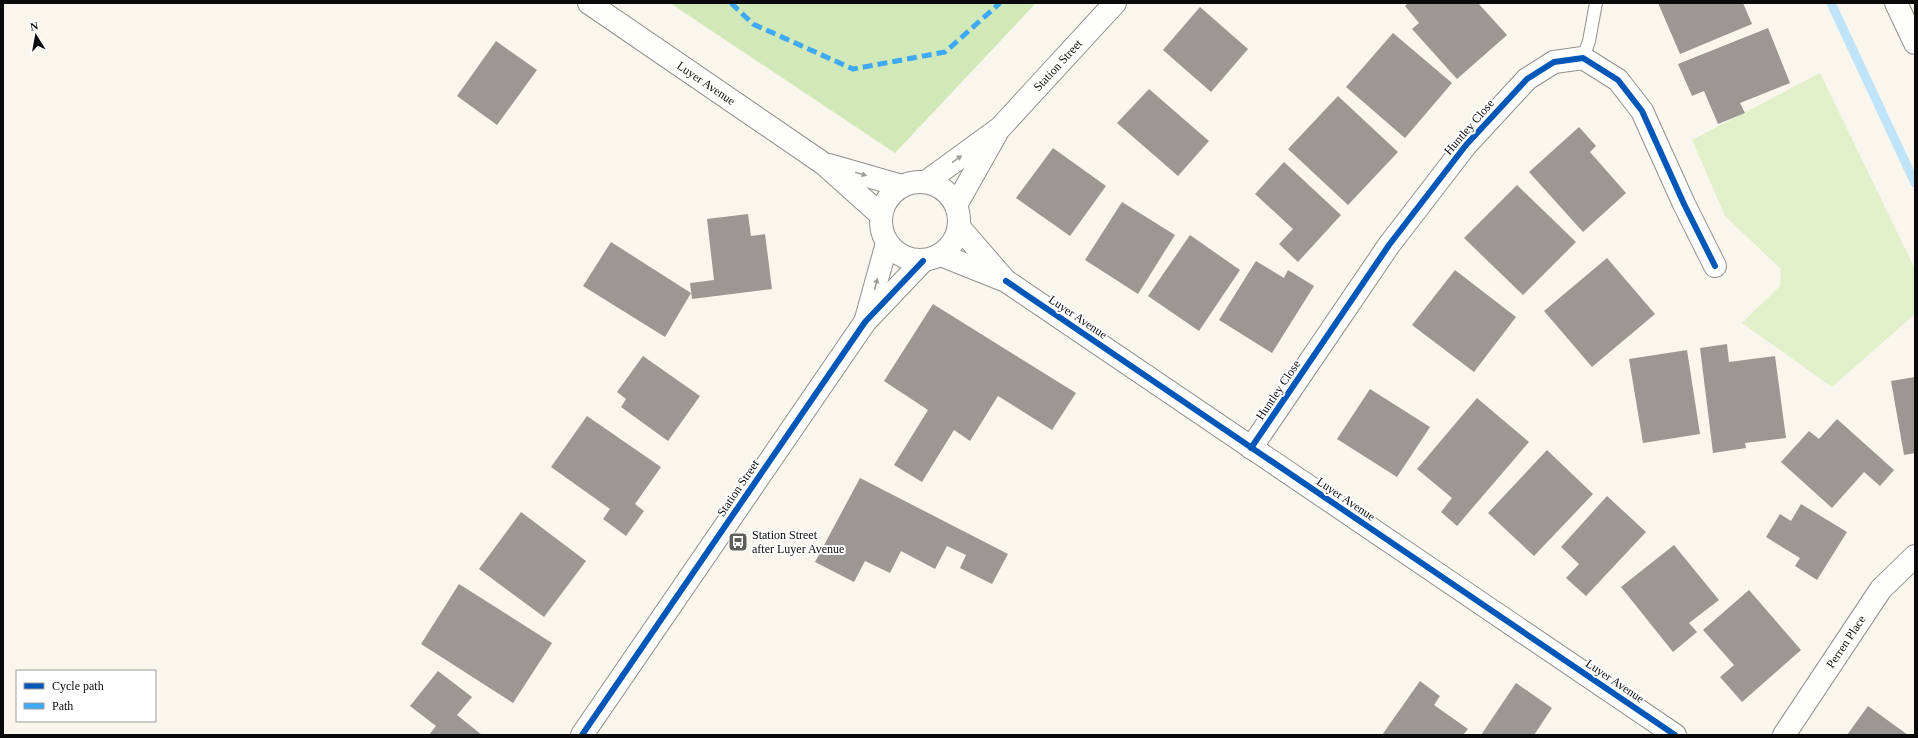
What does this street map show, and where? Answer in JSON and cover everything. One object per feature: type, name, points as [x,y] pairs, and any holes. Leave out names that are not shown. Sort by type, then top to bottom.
[{"type":"street","name":"Luyer Avenue","points":[[589,3],[824,164],[881,215]]},
{"type":"street","name":"Station Street","points":[[926,182],[1000,128],[1115,3]]},
{"type":"street","points":[[1896,3],[1915,43]]},
{"type":"street","points":[[1583,58],[1618,80],[1642,111],[1684,204],[1716,266]]},
{"type":"street","name":"Huntley Close","points":[[1251,448],[1389,245],[1466,145],[1527,79],[1554,62],[1583,58]]},
{"type":"street","name":"Station Street","points":[[956,205],[1000,128]]},
{"type":"street","name":"Luyer Avenue","points":[[824,164],[902,186]]},
{"type":"street","points":[[913,182],[926,182],[938,186],[949,194],[956,205],[959,215],[959,227],[952,243],[932,258],[902,257],[887,243],[881,230],[881,215],[888,198],[902,186],[913,182]]},
{"type":"street","name":"Luyer Avenue","points":[[959,227],[1006,281],[1675,735]]},
{"type":"street","name":"Station Street","points":[[865,322],[887,243]]},
{"type":"street","name":"Luyer Avenue","points":[[932,258],[1006,281]]},
{"type":"street","name":"Station Street","points":[[582,735],[865,322],[932,258]]},
{"type":"street","name":"Perren Place","points":[[1784,735],[1881,589],[1915,556]]},
{"type":"lane","points":[[1583,58],[1589,40],[1596,3]]},
{"type":"green space","points":[[670,3],[1036,3],[895,153]]},
{"type":"green space","points":[[1820,73],[1915,269],[1915,314],[1832,387],[1742,323],[1780,286],[1781,269],[1725,216],[1692,140]]},
{"type":"building","points":[[1408,3],[1478,3],[1507,35],[1457,79],[1412,29],[1419,23],[1405,6]]},
{"type":"building","points":[[1658,3],[1743,3],[1752,24],[1680,54]]},
{"type":"building","points":[[1200,7],[1248,49],[1211,92],[1163,50]]},
{"type":"building","points":[[1768,28],[1790,83],[1740,103],[1745,113],[1718,124],[1704,91],[1692,96],[1678,64]]},
{"type":"building","points":[[1393,33],[1452,83],[1405,138],[1346,87]]},
{"type":"building","points":[[496,41],[537,70],[497,125],[457,96]]},
{"type":"building","points":[[1149,89],[1209,141],[1178,176],[1117,123]]},
{"type":"building","points":[[1338,96],[1398,152],[1348,205],[1288,149]]},
{"type":"building","points":[[1579,127],[1596,146],[1590,152],[1626,193],[1583,232],[1529,172]]},
{"type":"building","points":[[1053,148],[1106,186],[1070,236],[1016,198]]},
{"type":"building","points":[[1284,162],[1341,215],[1298,262],[1279,244],[1293,229],[1255,194]]},
{"type":"building","points":[[1517,185],[1576,242],[1523,295],[1464,238]]},
{"type":"building","points":[[1122,202],[1175,235],[1138,294],[1085,260]]},
{"type":"building","points":[[748,214],[751,236],[765,234],[772,289],[692,299],[690,283],[714,280],[707,219]]},
{"type":"building","points":[[1190,235],[1240,270],[1199,331],[1148,296]]},
{"type":"building","points":[[611,242],[691,293],[665,337],[583,286]]},
{"type":"building","points":[[1607,258],[1655,314],[1592,367],[1544,311]]},
{"type":"building","points":[[1256,261],[1284,278],[1288,270],[1314,286],[1272,353],[1219,320]]},
{"type":"building","points":[[1455,270],[1516,317],[1474,372],[1412,325]]},
{"type":"building","points":[[933,304],[1076,393],[1052,430],[998,396],[970,441],[954,430],[922,482],[894,465],[928,410],[884,381]]},
{"type":"building","points":[[1727,344],[1729,362],[1775,356],[1786,438],[1745,443],[1746,448],[1713,453],[1700,348]]},
{"type":"building","points":[[1687,350],[1700,434],[1643,443],[1629,359]]},
{"type":"building","points":[[643,356],[700,396],[668,441],[621,407],[626,399],[617,392]]},
{"type":"building","points":[[1915,377],[1915,453],[1904,455],[1891,381]]},
{"type":"building","points":[[1370,389],[1430,427],[1397,477],[1337,439]]},
{"type":"building","points":[[1477,398],[1529,442],[1457,526],[1441,512],[1452,498],[1417,469]]},
{"type":"building","points":[[587,416],[661,467],[635,504],[644,511],[626,536],[603,519],[610,509],[551,467]]},
{"type":"building","points":[[1837,419],[1894,470],[1880,486],[1864,472],[1832,508],[1781,462],[1809,431],[1819,439]]},
{"type":"building","points":[[1547,450],[1593,494],[1534,556],[1488,513]]},
{"type":"building","points":[[860,478],[1008,554],[992,584],[960,568],[966,555],[947,546],[935,569],[901,551],[890,573],[865,561],[854,582],[815,562]]},
{"type":"building","points":[[1607,496],[1646,532],[1586,596],[1566,578],[1579,564],[1561,547]]},
{"type":"building","points":[[1801,504],[1847,532],[1817,580],[1795,566],[1800,558],[1766,537],[1780,514],[1791,521]]},
{"type":"building","points":[[521,512],[586,561],[544,617],[479,569]]},
{"type":"building","points":[[1674,545],[1719,600],[1689,623],[1697,632],[1673,652],[1621,587]]},
{"type":"building","points":[[459,584],[552,643],[513,703],[421,644]]},
{"type":"building","points":[[1749,590],[1801,650],[1742,702],[1720,677],[1734,665],[1703,630]]},
{"type":"building","points":[[438,671],[472,697],[457,715],[482,735],[429,735],[436,726],[410,706]]},
{"type":"building","points":[[1420,681],[1440,696],[1434,705],[1468,729],[1463,735],[1382,735]]},
{"type":"building","points":[[1516,683],[1552,708],[1534,735],[1481,735]]},
{"type":"building","points":[[1868,706],[1908,735],[1847,735]]},
{"type":"waterway","points":[[1831,3],[1915,183]]},
{"type":"marked path","points":[[731,3],[753,24],[853,69],[945,52],[1000,3]]},
{"type":"cycle path","points":[[1251,448],[1389,245],[1466,145],[1527,79],[1554,62],[1583,58],[1618,80],[1642,111],[1684,204],[1715,266]]},
{"type":"cycle path","points":[[582,735],[865,322],[923,261]]},
{"type":"cycle path","points":[[1006,281],[1675,735]]},
{"type":"place","name":"Station Street after Luyer Avenue","points":[[738,542]]}]
